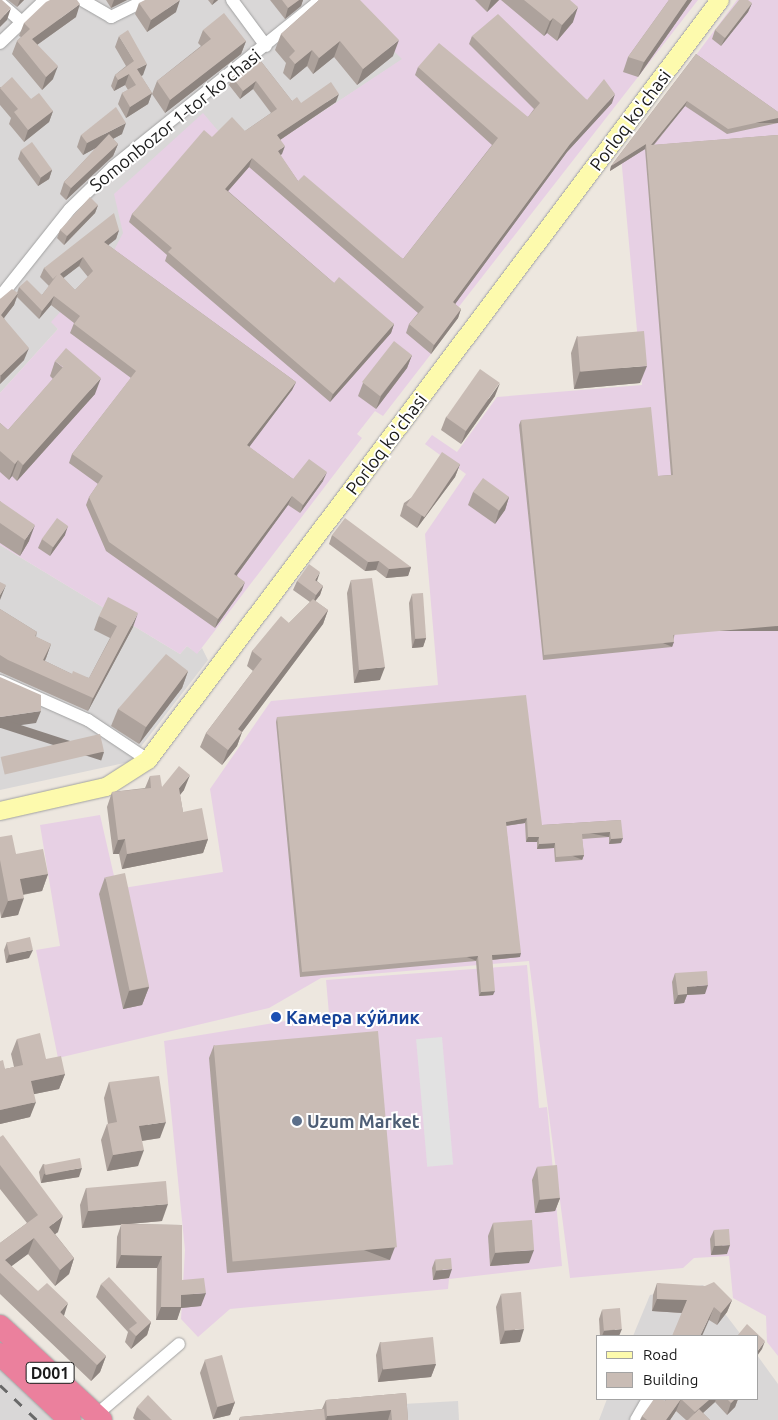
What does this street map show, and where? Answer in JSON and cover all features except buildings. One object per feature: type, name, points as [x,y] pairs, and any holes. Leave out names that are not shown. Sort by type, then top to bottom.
[{"type":"highway","name":"D001","points":[[0,1326],[96,1418]]},
{"type":"highway","name":"D001","points":[[0,1354],[70,1420]]},
{"type":"main road","name":"Porloq ko'chasi","points":[[0,811],[106,787],[148,760],[720,0]]},
{"type":"street","points":[[0,42],[44,0]]},
{"type":"street","points":[[82,0],[100,14],[116,16],[146,0]]},
{"type":"street","points":[[232,0],[266,46]]},
{"type":"street","name":"Somonbozor 1-tor koʻchasi","points":[[0,297],[70,209],[113,167],[322,0]]},
{"type":"street","points":[[0,3],[21,21]]},
{"type":"street","points":[[1,683],[88,720],[148,760]]},
{"type":"street","points":[[96,1418],[179,1344]]},
{"type":"street","points":[[636,1420],[647,1400]]},
{"type":"shaded area","points":[[0,0],[342,0],[403,59],[245,163],[203,114],[110,258],[52,322],[58,329],[0,393]]},
{"type":"shaded area","points":[[342,0],[698,0],[454,313],[431,354],[383,416],[375,411],[357,434],[362,438],[197,654],[187,646],[180,654],[0,545],[0,393],[58,329],[51,322],[110,258],[123,233],[114,194],[203,113],[245,163],[402,59]]},
{"type":"shaded area","points":[[737,0],[778,0],[778,1356],[767,1342],[766,1316],[733,1298],[729,1256],[694,1258],[683,1268],[570,1278],[529,961],[321,978],[269,1008],[58,1058],[36,950],[60,946],[40,825],[100,815],[117,889],[223,872],[210,789],[271,701],[438,685],[425,534],[466,474],[425,444],[432,435],[457,452],[497,397],[642,385],[621,156]]},
{"type":"shaded area","points":[[0,545],[180,654],[187,646],[197,653],[202,648],[208,660],[129,762],[0,790]]},
{"type":"shaded area","points":[[527,965],[539,1108],[547,1107],[562,1266],[449,1279],[448,1289],[230,1309],[198,1337],[181,1319],[185,1250],[164,1041],[329,1014],[326,980]]},
{"type":"shaded area","points":[[442,1037],[453,1165],[427,1167],[416,1039]]},
{"type":"shaded area","points":[[703,1285],[741,1335],[633,1335],[650,1295]]},
{"type":"shaded area","points":[[758,1356],[778,1384],[778,1420],[599,1420],[607,1400],[758,1400]]},
{"type":"shaded area","points":[[0,1368],[63,1420],[0,1420]]},
{"type":"shaded area","points":[[458,1401],[459,1420],[405,1420],[403,1404]]},
{"type":"railway","points":[[0,1385],[37,1420]]},
{"type":"place","name":"Камера ку́йлик","points":[[276,1017]]},
{"type":"place","name":"Uzum Market","points":[[297,1121]]}]
